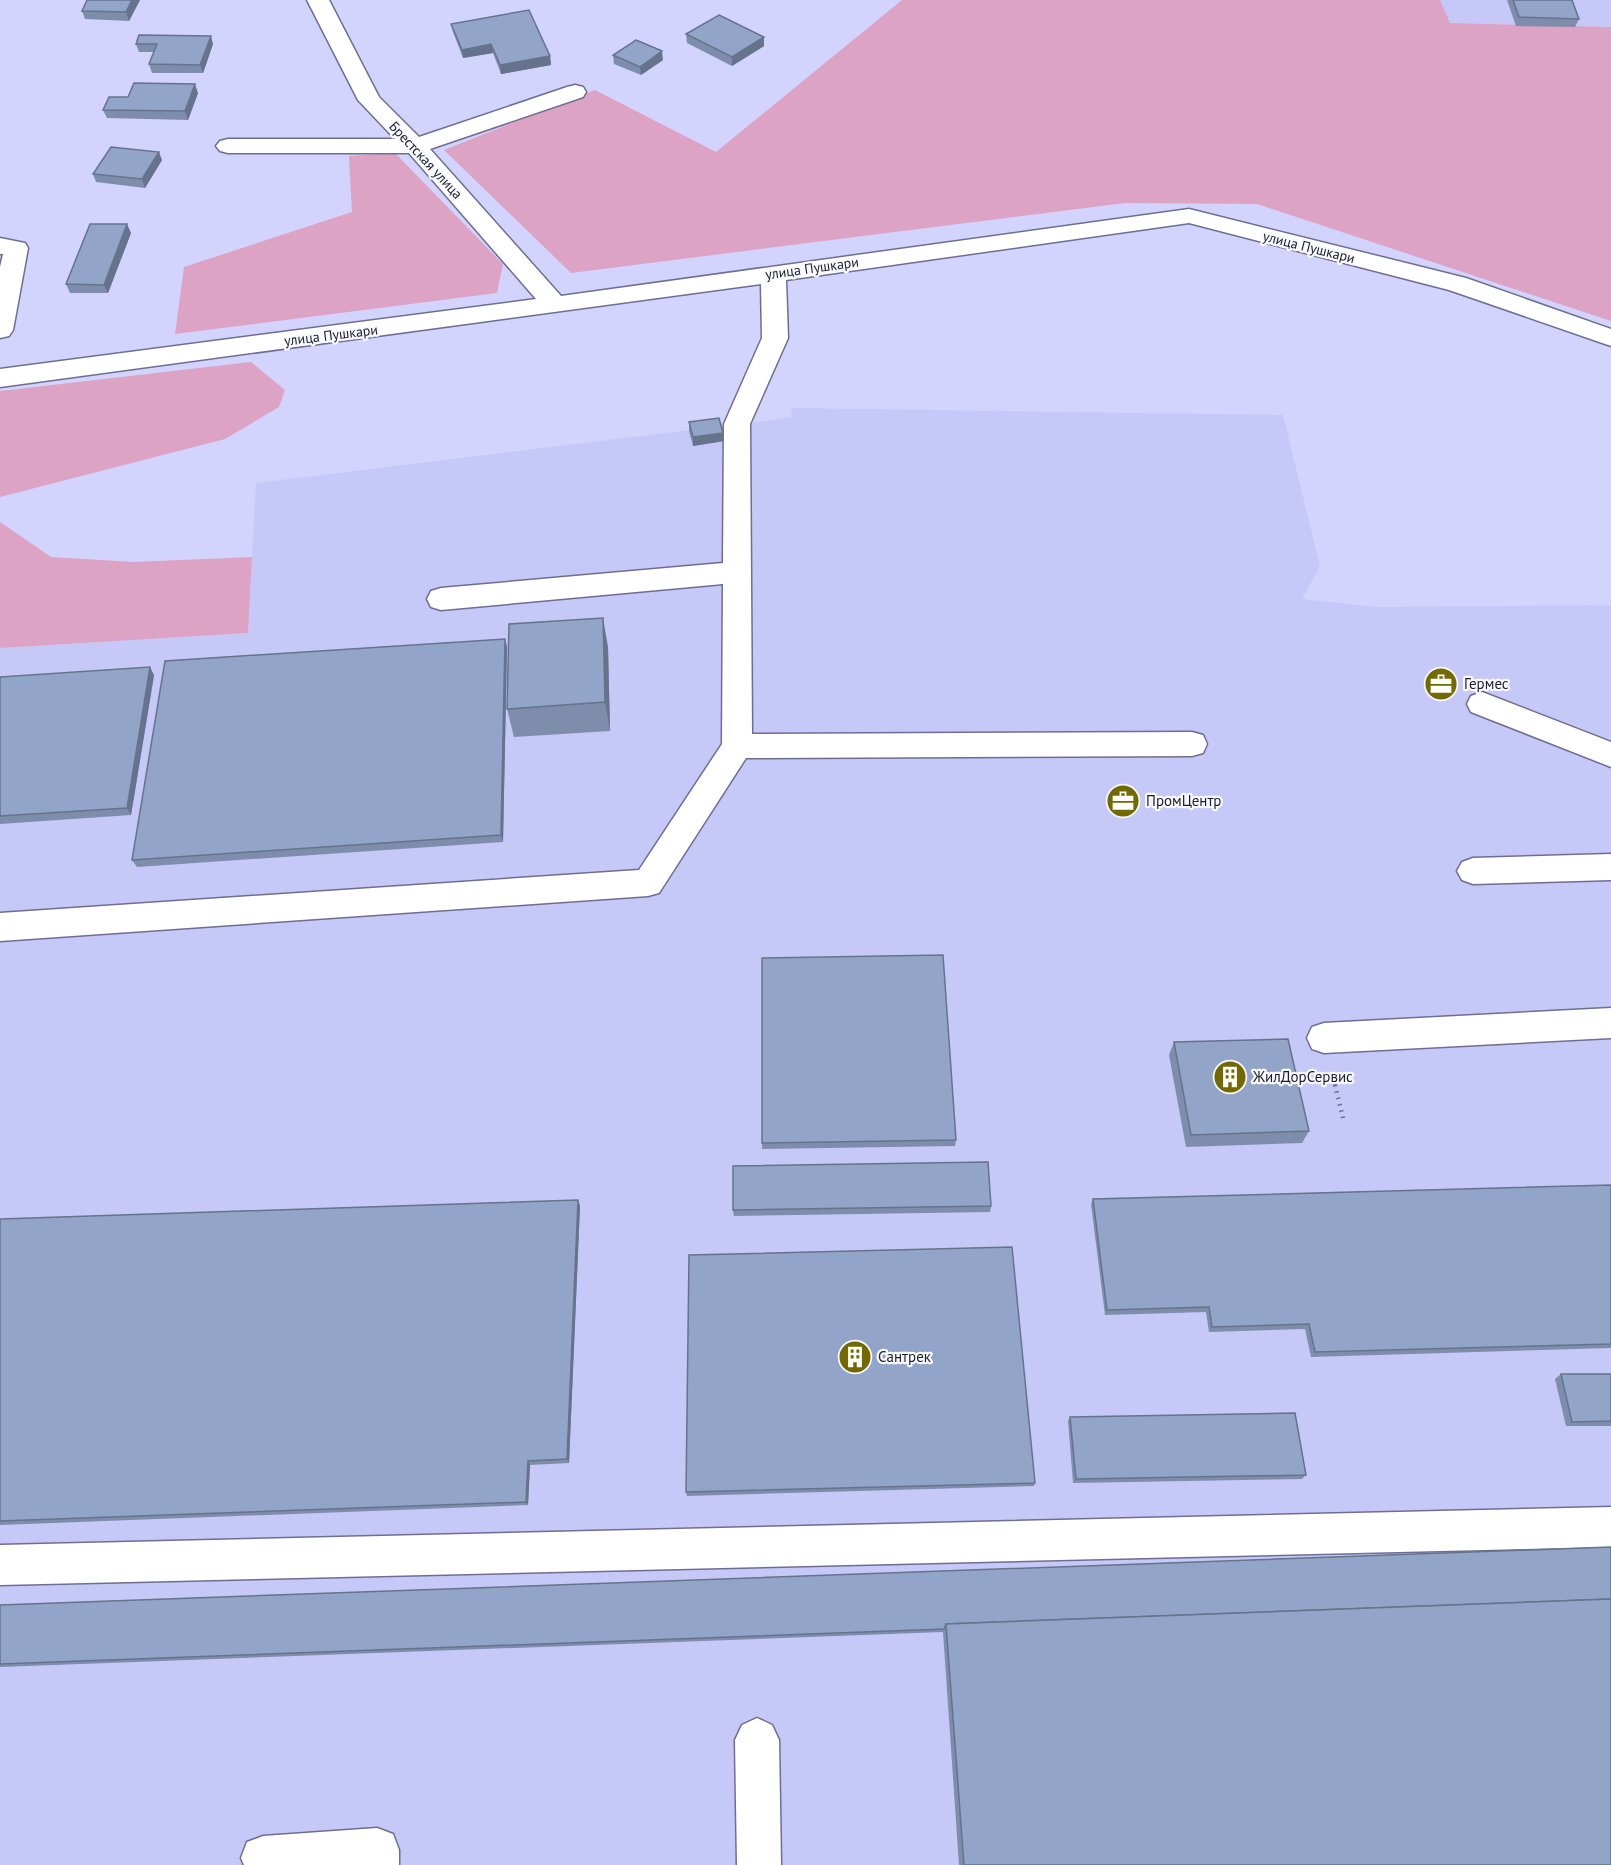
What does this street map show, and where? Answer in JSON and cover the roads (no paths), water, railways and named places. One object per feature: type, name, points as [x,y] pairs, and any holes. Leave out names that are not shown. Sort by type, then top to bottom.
[{"type":"street","name":"Брестская улица","points":[[318,0],[369,100],[416,146],[555,305]]},
{"type":"street","points":[[228,146],[416,146],[575,92]]},
{"type":"street","name":"улица Пушкари","points":[[0,378],[555,305],[1189,216],[1457,284],[1611,338]]},
{"type":"street","points":[[0,246],[16,248],[0,330]]},
{"type":"street","points":[[0,927],[648,883],[737,746],[737,424],[775,338],[773,273]]},
{"type":"street","points":[[441,599],[737,572]]},
{"type":"street","points":[[1482,704],[1611,755]]},
{"type":"street","points":[[737,746],[1191,744]]},
{"type":"street","points":[[1473,871],[1611,867]]},
{"type":"street","points":[[1324,1038],[1611,1023]]},
{"type":"street","points":[[0,1565],[1611,1527]]},
{"type":"street","points":[[757,1740],[759,1865]]},
{"type":"street","points":[[263,1858],[377,1850],[377,1865]]},
{"type":"place","name":"Гермес","points":[[1441,684]]},
{"type":"place","name":"ПромЦентр","points":[[1123,801]]},
{"type":"place","name":"ЖилДорСервис","points":[[1230,1077]]},
{"type":"place","name":"Сантрек","points":[[855,1357]]}]
